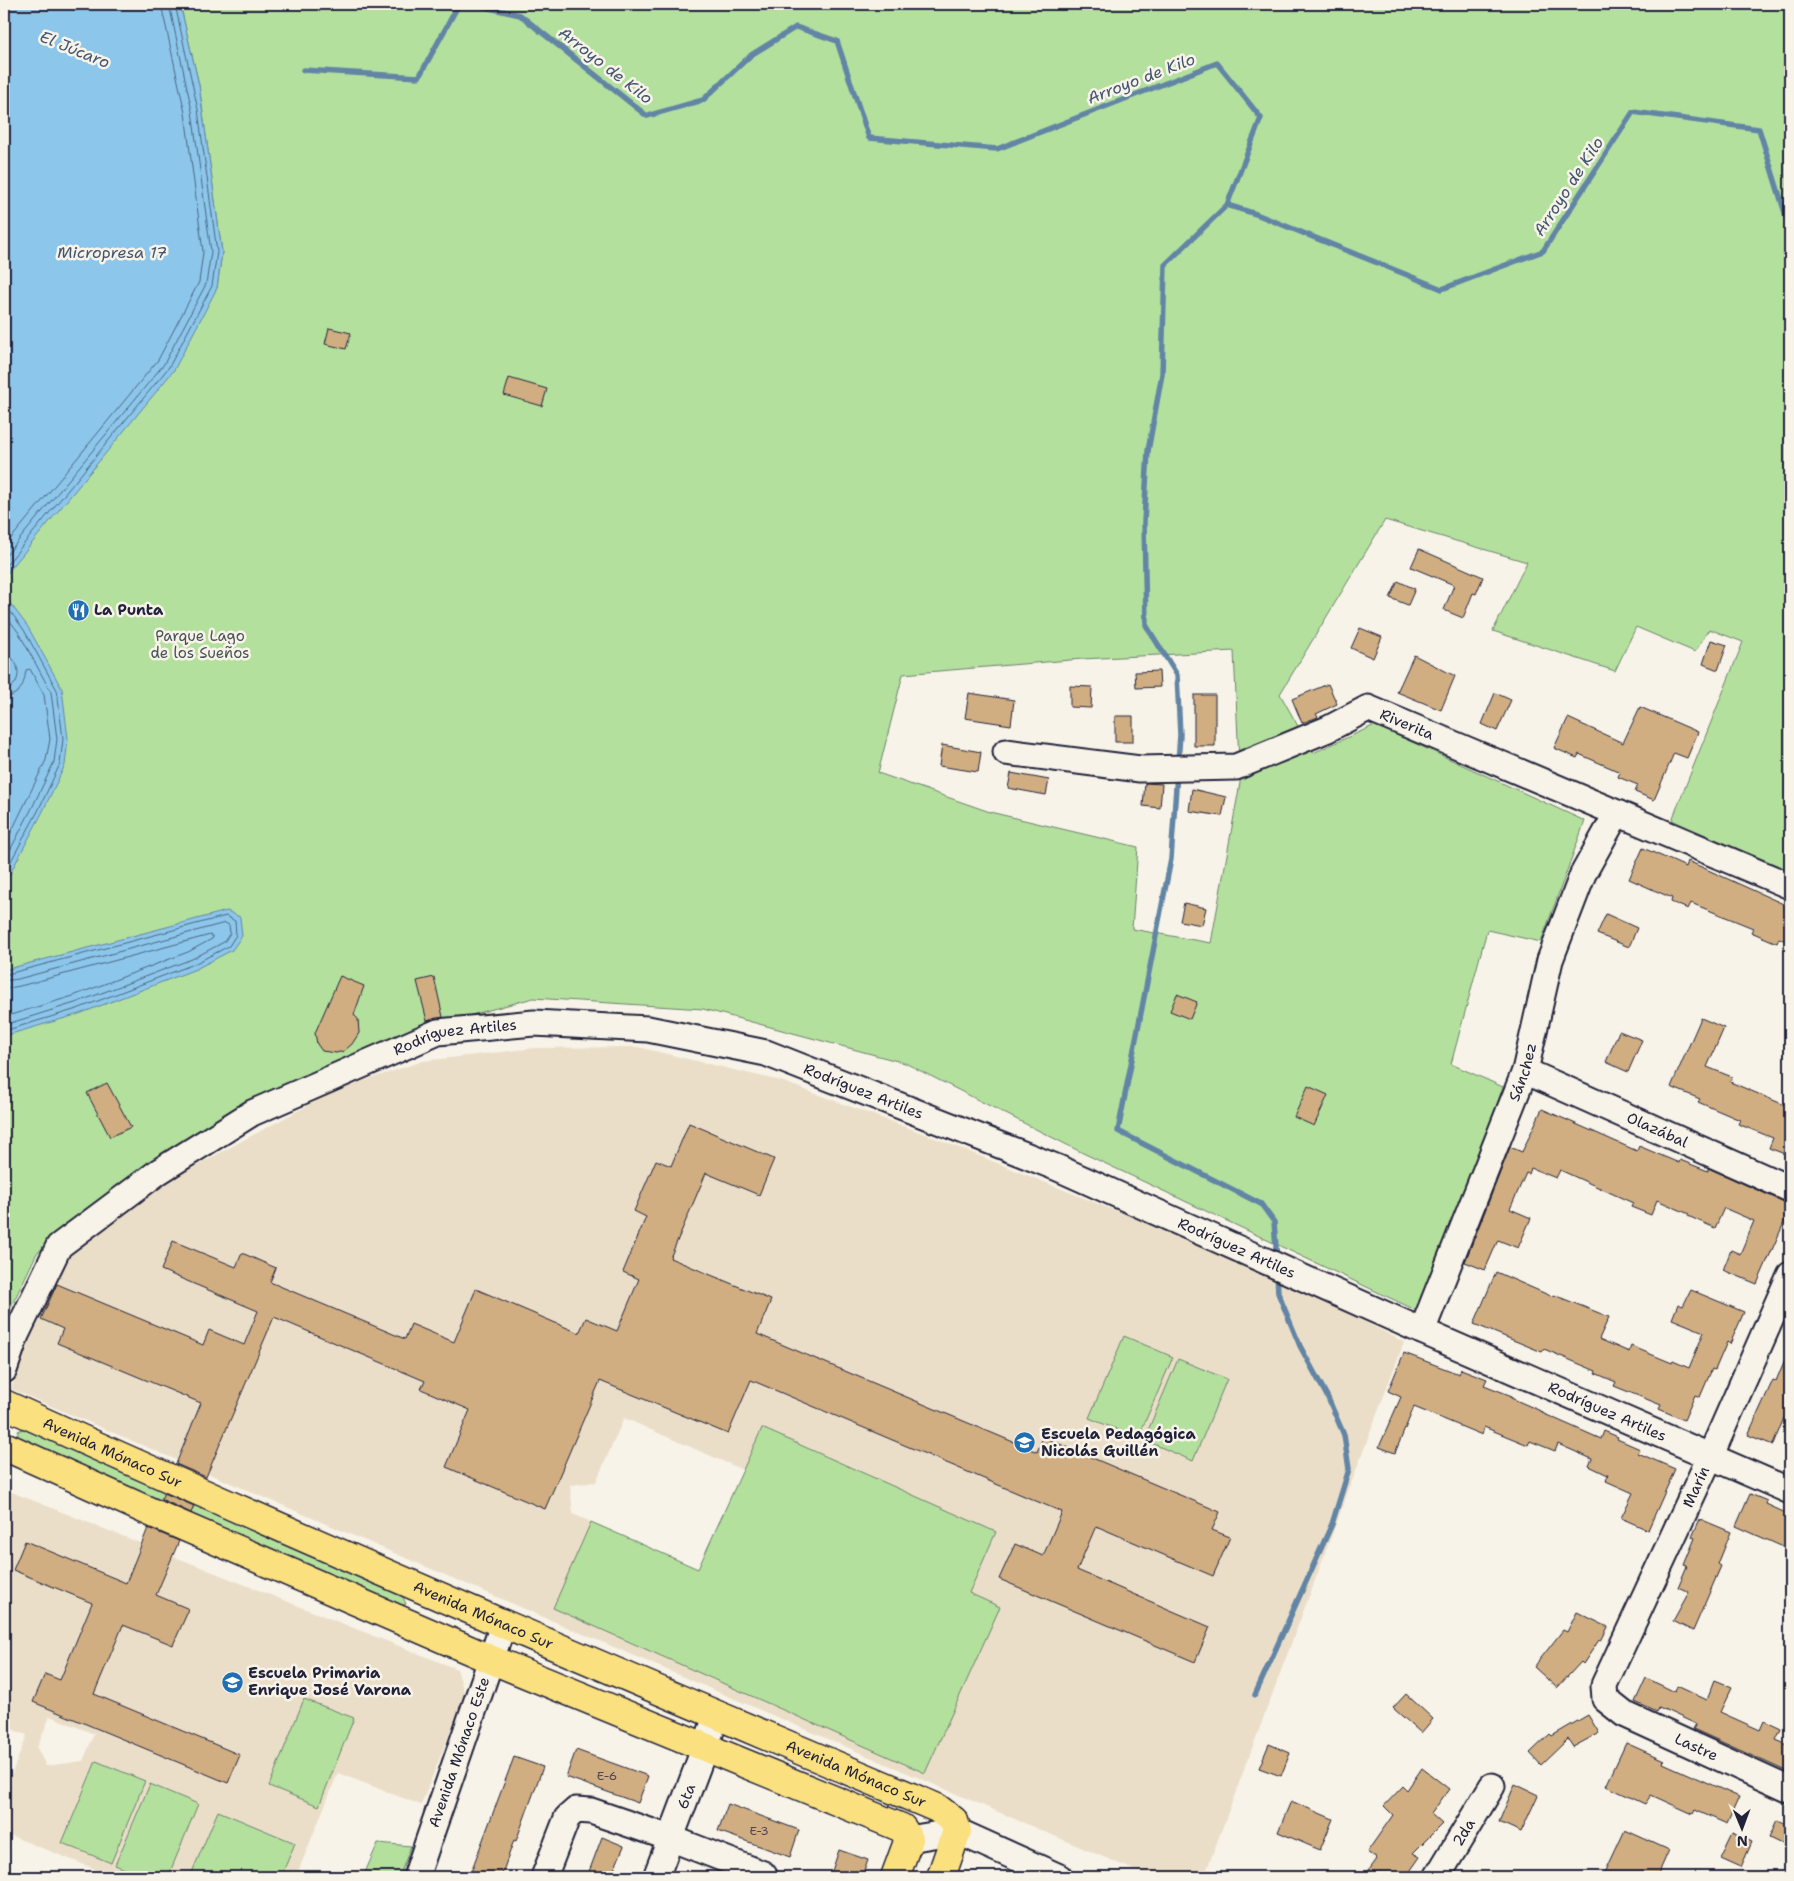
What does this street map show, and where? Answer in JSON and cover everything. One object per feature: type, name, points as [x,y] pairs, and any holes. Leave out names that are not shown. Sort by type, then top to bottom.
[{"type":"main road","name":"Avenida Mónaco Sur","points":[[4,1404],[169,1480],[503,1625],[937,1808],[954,1821],[957,1831]]},
{"type":"main road","points":[[4,1446],[154,1514],[490,1659],[902,1828],[909,1839],[896,1877]]},
{"type":"main road","points":[[940,1877],[957,1831]]},
{"type":"street","name":"Riverita","points":[[1006,752],[1140,769],[1236,767],[1328,729],[1368,708],[1790,886]]},
{"type":"street","name":"Sánchez","points":[[1422,1331],[1525,1071],[1550,960],[1583,874],[1617,813]]},
{"type":"street","name":"Rodríguez Artiles","points":[[4,1370],[16,1335],[59,1246],[158,1172],[252,1113],[438,1032],[534,1023],[648,1029],[766,1053],[1058,1168],[1422,1331],[1790,1491]]},
{"type":"street","name":"Olazábal","points":[[1525,1071],[1790,1189]]},
{"type":"street","name":"Marín","points":[[1605,1699],[1604,1685],[1710,1457],[1790,1275]]},
{"type":"street","name":"Avenida Mónaco Este","points":[[416,1877],[503,1625]]},
{"type":"street","name":"Lastre","points":[[1605,1699],[1624,1714],[1790,1790]]},
{"type":"street","name":"6ta","points":[[656,1877],[716,1715]]},
{"type":"street","name":"2da","points":[[1437,1877],[1492,1786]]},
{"type":"street","points":[[544,1877],[567,1818],[576,1810],[591,1811],[670,1838],[763,1874],[765,1877]]},
{"type":"street","points":[[909,1839],[957,1831],[1059,1877]]},
{"type":"shaded area","name":"Escuela Pedagógica Nicolás Guillén","points":[[638,1047],[781,1081],[925,1134],[1278,1276],[1404,1342],[1204,1877],[1150,1877],[11,1389],[28,1344],[36,1315],[65,1257],[170,1180],[336,1090],[423,1061],[535,1048]],"holes":[[[624,1418],[743,1470],[698,1570],[573,1514],[570,1485],[596,1482]]]},
{"type":"shaded area","name":"Escuela Primaria Enrique José Varona","points":[[4,1489],[457,1669],[465,1695],[421,1805],[338,1773],[296,1877],[115,1877],[4,1833],[4,1793],[27,1735],[4,1726]],"holes":[[[50,1716],[94,1734],[83,1761],[46,1766],[37,1748]]]},
{"type":"green space","name":"Parque Lago de los Sueños","points":[[180,4],[1790,4],[1790,874],[1672,820],[1743,642],[1709,629],[1695,652],[1636,627],[1615,671],[1493,631],[1527,562],[1385,520],[1280,694],[1313,753],[1375,725],[1585,821],[1541,942],[1487,930],[1451,1064],[1503,1087],[1424,1314],[1083,1153],[905,1063],[703,1009],[533,998],[464,1017],[206,1129],[120,1185],[37,1253],[10,1309],[4,1328],[4,577],[217,288],[222,252],[199,85]],"holes":[[[1234,651],[1240,783],[1211,943],[1132,929],[1138,847],[990,812],[878,773],[903,674],[1082,659]]]},
{"type":"green space","points":[[1124,1336],[1173,1357],[1138,1438],[1089,1418]]},
{"type":"green space","points":[[1178,1359],[1227,1379],[1193,1461],[1144,1440]]},
{"type":"green space","points":[[25,1428],[402,1595],[406,1604],[400,1606],[221,1530],[18,1439],[18,1431]]},
{"type":"green space","points":[[762,1428],[996,1532],[969,1593],[1000,1607],[925,1773],[553,1608],[591,1522],[698,1569]]},
{"type":"green space","points":[[304,1699],[354,1718],[319,1806],[269,1786]]},
{"type":"green space","points":[[96,1761],[145,1781],[111,1863],[62,1843]]},
{"type":"green space","points":[[150,1784],[198,1804],[168,1877],[144,1877],[115,1865]]},
{"type":"green space","points":[[218,1811],[295,1843],[281,1877],[190,1877]]},
{"type":"green space","points":[[378,1843],[411,1846],[399,1877],[363,1877]]},
{"type":"water","name":"Micropresa 17","points":[[4,4],[180,4],[199,85],[222,252],[217,288],[174,370],[4,577]]},
{"type":"water","points":[[4,595],[28,627],[62,689],[68,739],[65,765],[4,885],[4,684],[7,669],[4,663]]},
{"type":"water","points":[[227,911],[240,917],[242,936],[232,950],[196,969],[79,1014],[4,1036],[4,970]]},
{"type":"building","points":[[329,328],[351,333],[346,349],[325,344]]},
{"type":"building","points":[[509,378],[547,389],[542,406],[504,395]]},
{"type":"building","points":[[1419,549],[1483,577],[1476,594],[1473,593],[1463,618],[1444,610],[1454,585],[1411,567]]},
{"type":"building","points":[[1398,581],[1415,589],[1408,605],[1390,598]]},
{"type":"building","points":[[1360,628],[1382,637],[1373,658],[1351,648]]},
{"type":"building","points":[[1711,640],[1727,645],[1718,670],[1703,664]]},
{"type":"building","points":[[1414,655],[1455,676],[1441,710],[1397,692]]},
{"type":"building","points":[[1159,671],[1160,687],[1136,688],[1135,672]]},
{"type":"building","points":[[1328,684],[1337,704],[1316,714],[1318,717],[1302,723],[1292,699]]},
{"type":"building","points":[[1070,686],[1092,687],[1091,708],[1070,707]]},
{"type":"building","points":[[969,693],[1014,700],[1011,725],[965,718]]},
{"type":"building","points":[[1495,693],[1511,700],[1497,731],[1482,724]]},
{"type":"building","points":[[1194,695],[1215,695],[1215,746],[1194,746]]},
{"type":"building","points":[[1640,707],[1698,732],[1687,758],[1674,753],[1654,800],[1635,792],[1638,785],[1618,777],[1620,772],[1579,754],[1577,758],[1554,748],[1568,718],[1623,743]]},
{"type":"building","points":[[1115,716],[1133,716],[1133,742],[1115,742]]},
{"type":"building","points":[[942,745],[981,752],[978,772],[939,766]]},
{"type":"building","points":[[1011,773],[1049,780],[1046,795],[1008,788]]},
{"type":"building","points":[[1145,783],[1162,784],[1160,808],[1143,806]]},
{"type":"building","points":[[1192,789],[1226,797],[1222,816],[1189,811]]},
{"type":"building","points":[[1643,848],[1686,867],[1688,861],[1790,907],[1790,943],[1779,938],[1777,943],[1751,932],[1753,928],[1691,903],[1688,909],[1671,902],[1672,898],[1629,879]]},
{"type":"building","points":[[1184,903],[1206,908],[1202,925],[1180,921]]},
{"type":"building","points":[[1606,914],[1637,928],[1629,947],[1597,934]]},
{"type":"building","points":[[340,976],[364,986],[354,1015],[358,1019],[359,1033],[352,1044],[344,1051],[336,1053],[322,1051],[317,1044],[315,1033]]},
{"type":"building","points":[[434,977],[443,1017],[427,1021],[417,981]]},
{"type":"building","points":[[1177,994],[1197,1002],[1190,1019],[1170,1011]]},
{"type":"building","points":[[1701,1018],[1724,1028],[1707,1067],[1732,1077],[1730,1082],[1787,1106],[1790,1098],[1790,1156],[1769,1148],[1773,1138],[1738,1124],[1740,1120],[1698,1102],[1700,1099],[1671,1087]]},
{"type":"building","points":[[1619,1031],[1642,1040],[1628,1072],[1606,1062]]},
{"type":"building","points":[[107,1083],[131,1127],[110,1137],[87,1093]]},
{"type":"building","points":[[1308,1086],[1328,1095],[1314,1126],[1294,1117]]},
{"type":"building","points":[[1542,1109],[1637,1151],[1639,1146],[1679,1163],[1680,1160],[1708,1171],[1708,1168],[1790,1203],[1790,1209],[1757,1284],[1723,1270],[1731,1250],[1740,1254],[1754,1221],[1724,1208],[1715,1228],[1657,1200],[1651,1215],[1631,1207],[1633,1203],[1560,1170],[1556,1178],[1531,1168],[1529,1174],[1526,1173],[1510,1209],[1531,1218],[1518,1248],[1498,1240],[1485,1270],[1465,1262],[1510,1147],[1522,1152]]},
{"type":"building","points":[[689,1123],[774,1159],[759,1195],[706,1173],[670,1258],[771,1300],[757,1334],[1037,1452],[1043,1437],[1220,1512],[1212,1530],[1230,1537],[1213,1576],[1096,1526],[1077,1570],[1210,1627],[1195,1662],[999,1579],[1015,1544],[1043,1556],[1062,1512],[751,1380],[728,1434],[600,1381],[545,1509],[446,1467],[470,1410],[421,1389],[425,1381],[274,1317],[206,1477],[176,1464],[201,1403],[57,1343],[63,1329],[41,1319],[57,1284],[203,1345],[209,1330],[244,1345],[258,1311],[161,1270],[173,1241],[236,1267],[242,1253],[276,1268],[270,1282],[405,1339],[411,1324],[454,1342],[476,1289],[579,1333],[586,1318],[617,1331],[639,1279],[623,1272],[646,1217],[634,1211],[656,1160],[671,1166]]},
{"type":"building","points":[[1496,1272],[1553,1297],[1554,1295],[1609,1317],[1599,1339],[1629,1352],[1631,1346],[1689,1368],[1704,1332],[1672,1319],[1678,1304],[1683,1306],[1691,1290],[1744,1312],[1730,1344],[1727,1342],[1715,1370],[1712,1369],[1700,1397],[1695,1395],[1684,1420],[1659,1409],[1661,1405],[1614,1386],[1616,1382],[1595,1373],[1596,1371],[1544,1349],[1542,1352],[1474,1324]]},
{"type":"building","points":[[1790,1347],[1790,1403],[1773,1445],[1748,1435],[1773,1380],[1776,1381]]},
{"type":"building","points":[[1404,1353],[1459,1374],[1461,1369],[1487,1379],[1484,1385],[1512,1396],[1511,1398],[1542,1413],[1601,1439],[1604,1431],[1640,1449],[1638,1453],[1675,1469],[1648,1530],[1621,1518],[1633,1493],[1606,1481],[1608,1475],[1589,1466],[1592,1459],[1558,1444],[1555,1451],[1530,1441],[1528,1445],[1484,1427],[1482,1435],[1414,1407],[1395,1453],[1379,1447],[1401,1397],[1388,1391]]},
{"type":"building","points":[[164,1493],[194,1506],[191,1513],[161,1499]]},
{"type":"building","points":[[1750,1494],[1767,1501],[1766,1504],[1790,1515],[1790,1550],[1736,1526]]},
{"type":"building","points":[[1700,1519],[1731,1532],[1718,1564],[1721,1566],[1693,1631],[1673,1621],[1689,1592],[1678,1587],[1687,1566],[1684,1565],[1695,1538],[1692,1537]]},
{"type":"building","points":[[148,1528],[179,1541],[156,1595],[189,1609],[173,1645],[123,1625],[94,1694],[240,1755],[228,1783],[33,1702],[45,1674],[60,1680],[92,1603],[13,1570],[25,1541],[126,1583]]},
{"type":"building","points":[[1577,1612],[1608,1627],[1601,1641],[1599,1640],[1583,1664],[1581,1662],[1557,1688],[1534,1667],[1563,1630],[1567,1632]]},
{"type":"building","points":[[1646,1678],[1675,1692],[1677,1686],[1707,1700],[1715,1680],[1732,1687],[1720,1712],[1760,1730],[1764,1721],[1781,1729],[1776,1740],[1790,1746],[1790,1773],[1693,1729],[1696,1724],[1659,1707],[1657,1712],[1635,1702]]},
{"type":"building","points":[[1406,1694],[1433,1719],[1421,1733],[1393,1708]]},
{"type":"building","points":[[1588,1715],[1599,1733],[1573,1747],[1568,1739],[1541,1765],[1530,1753],[1550,1734],[1552,1736]]},
{"type":"building","points":[[1626,1743],[1664,1760],[1663,1763],[1739,1797],[1727,1824],[1695,1810],[1693,1814],[1651,1795],[1645,1804],[1606,1786]]},
{"type":"building","points":[[1269,1744],[1290,1753],[1281,1776],[1259,1768]]},
{"type":"building","points":[[576,1750],[648,1776],[638,1803],[566,1777]]},
{"type":"building","points":[[514,1757],[543,1767],[516,1841],[514,1840],[501,1877],[469,1877]]},
{"type":"building","points":[[1422,1768],[1449,1789],[1431,1814],[1442,1824],[1413,1853],[1420,1857],[1406,1877],[1364,1877],[1377,1859],[1367,1852],[1393,1815],[1384,1806],[1403,1786],[1407,1790]]},
{"type":"building","points":[[1515,1784],[1538,1795],[1521,1832],[1499,1822]]},
{"type":"building","points":[[1291,1801],[1333,1819],[1320,1850],[1278,1832]]},
{"type":"building","points":[[728,1804],[799,1830],[790,1857],[718,1831]]},
{"type":"building","points":[[1777,1820],[1790,1826],[1790,1847],[1769,1837]]},
{"type":"building","points":[[1625,1830],[1669,1850],[1657,1877],[1603,1877]]},
{"type":"building","points":[[1733,1833],[1752,1842],[1741,1867],[1721,1858]]},
{"type":"building","points":[[602,1837],[624,1846],[611,1877],[587,1877]]},
{"type":"building","points":[[839,1850],[868,1860],[862,1877],[830,1877]]},
{"type":"waterway","name":"Arroyo de Kilo","points":[[303,70],[419,77],[459,4]]},
{"type":"waterway","name":"Arroyo de Kilo","points":[[472,4],[520,15],[647,116],[703,100],[751,55],[796,27],[837,41],[869,138],[997,149],[1217,63],[1261,118],[1227,205],[1256,214],[1442,289],[1543,251],[1633,112],[1759,129],[1790,229]]},
{"type":"waterway","points":[[1178,762],[1180,735],[1177,675],[1146,625],[1144,522],[1148,451],[1162,374],[1165,265],[1227,205]]},
{"type":"waterway","points":[[1177,773],[1171,859],[1118,1131],[1261,1204],[1274,1222],[1277,1260]]},
{"type":"waterway","points":[[1255,1695],[1332,1524],[1349,1469],[1344,1435],[1328,1398],[1300,1346],[1278,1293],[1277,1274]]},
{"type":"place","name":"La Punta","points":[[78,610]]},
{"type":"place","name":"Escuela Pedagógica Nicolás Guillén","points":[[1025,1443]]},
{"type":"place","name":"Escuela Primaria Enrique José Varona","points":[[232,1682]]},
{"type":"water label","name":"El Júcaro","points":[[75,49]]}]
